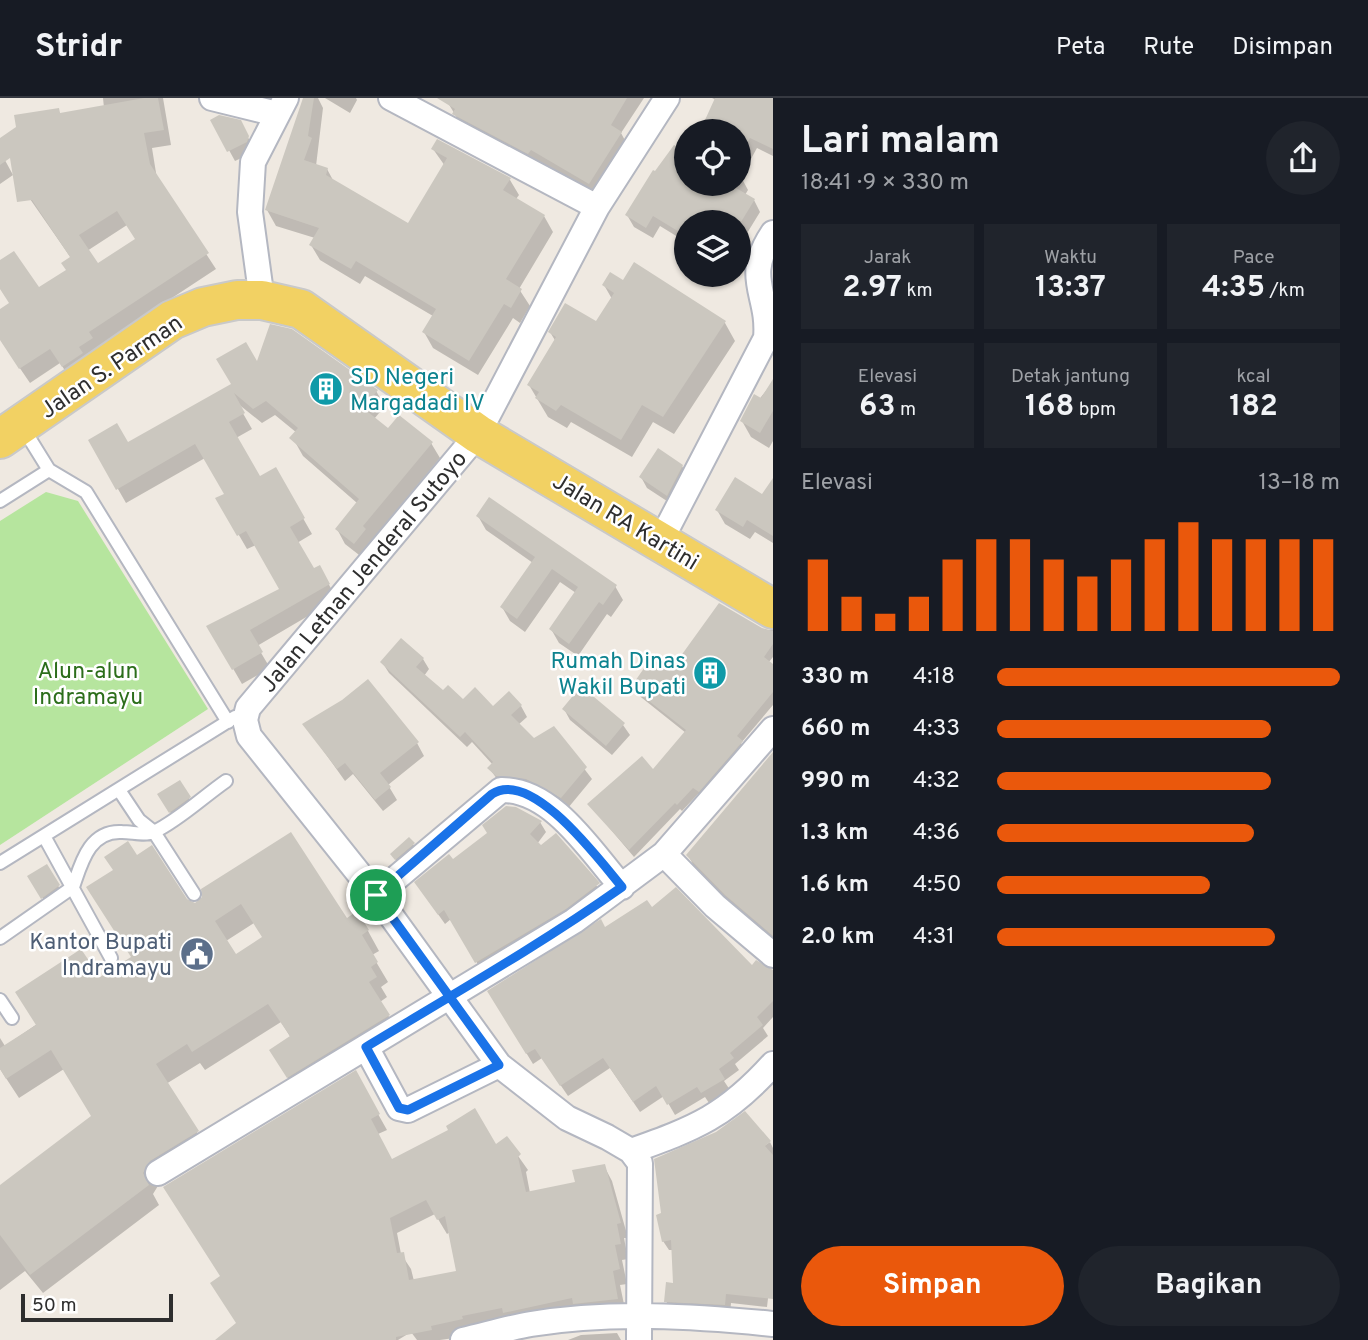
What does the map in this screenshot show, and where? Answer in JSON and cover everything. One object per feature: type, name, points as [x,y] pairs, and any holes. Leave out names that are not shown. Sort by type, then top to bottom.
[{"type":"main road","name":"Jalan S. Parman","points":[[11,433],[172,320],[203,307],[237,300],[262,300],[301,309],[478,434]]},
{"type":"main road","name":"Jalan RA Kartini","points":[[478,434],[773,609]]},
{"type":"street","points":[[212,98],[281,106],[253,162],[250,212],[262,300]]},
{"type":"street","name":"Jalan Letnan Jenderal Sutoyo","points":[[238,715],[478,434],[597,207],[667,98]]},
{"type":"street","points":[[408,101],[597,207]]},
{"type":"street","points":[[660,542],[766,338],[768,323],[757,277],[757,263],[773,233]]},
{"type":"street","points":[[238,715],[245,720],[249,736],[376,895],[499,1065],[567,1118],[631,1151],[640,1163],[640,1328]]},
{"type":"street","points":[[158,1172],[574,921],[622,887],[664,853],[773,729]]},
{"type":"street","points":[[376,895],[492,794],[504,790],[514,790],[534,798],[562,818],[622,887]]},
{"type":"street","points":[[664,853],[715,906],[773,955]]},
{"type":"street","points":[[366,1047],[399,1108],[408,1110],[499,1065]]},
{"type":"street","points":[[631,1151],[703,1124],[753,1086],[773,1064]]},
{"type":"street","points":[[463,1340],[530,1324],[640,1328],[773,1324]]},
{"type":"lane","points":[[11,433],[49,470],[86,492],[238,715]]},
{"type":"lane","points":[[0,501],[49,470]]},
{"type":"lane","name":"Jalan Letnan Jenderal Sutoyo","points":[[0,863],[238,715]]},
{"type":"lane","points":[[0,938],[73,887],[80,858],[97,840],[119,831],[137,834],[153,832],[226,781]]},
{"type":"lane","points":[[119,790],[139,820],[153,832],[194,894]]},
{"type":"lane","points":[[44,836],[111,958]]},
{"type":"lane","points":[[0,1000],[12,1018]]},
{"type":"green space","name":"Alun-alun Indramayu","points":[[46,492],[78,501],[208,709],[0,845],[0,521]]},
{"type":"building","points":[[144,98],[158,98],[164,130],[144,133],[150,164],[209,253],[89,332],[93,338],[79,347],[83,353],[62,367],[50,349],[19,369],[0,340],[0,309],[9,303],[0,289],[0,260],[14,251],[39,287],[66,270],[61,263],[70,257],[32,200],[17,202],[10,158],[0,165],[0,138],[16,127],[14,115],[59,108],[60,113]],"holes":[[[117,211],[135,239],[98,263],[79,235]]]},
{"type":"building","points":[[303,98],[314,98],[308,136],[312,138],[304,160],[328,168],[326,175],[408,223],[447,158],[431,149],[437,139],[511,178],[503,190],[545,215],[506,279],[522,289],[511,308],[504,304],[469,361],[422,332],[436,309],[356,261],[351,269],[309,245],[319,228],[265,210]]},
{"type":"building","points":[[437,98],[627,98],[611,125],[622,132],[589,184],[531,150],[528,154],[452,114],[455,109]]},
{"type":"building","points":[[715,98],[773,98],[773,149],[751,138],[751,119],[705,119]]},
{"type":"building","points":[[219,115],[241,120],[249,136],[247,142],[227,152],[210,120]]},
{"type":"building","points":[[674,145],[674,196],[750,196],[755,199],[748,210],[674,210],[674,229],[653,216],[646,228],[625,215],[653,170],[655,171]]},
{"type":"building","points":[[634,262],[726,321],[663,417],[642,405],[621,440],[561,405],[556,411],[535,398],[539,392],[527,385],[556,337],[548,332],[565,303],[596,321],[614,293],[602,285],[610,272],[623,280]]},
{"type":"building","points":[[270,324],[292,329],[378,390],[363,408],[388,428],[399,415],[433,442],[363,526],[366,529],[354,544],[335,529],[359,499],[289,438],[298,428],[266,401],[253,409],[234,393],[245,413],[229,422],[260,476],[276,467],[305,518],[290,527],[314,568],[320,565],[330,584],[250,630],[263,652],[232,670],[206,626],[279,589],[246,531],[237,536],[215,498],[224,494],[195,444],[116,490],[88,440],[117,423],[128,442],[231,384],[216,359],[246,342],[257,361]]},
{"type":"building","points":[[773,379],[773,411],[760,433],[740,421],[754,394],[761,398]]},
{"type":"building","points":[[658,448],[683,465],[667,496],[639,477]]},
{"type":"building","points":[[735,477],[762,494],[773,478],[773,536],[747,520],[743,527],[715,510]]},
{"type":"building","points":[[489,497],[617,585],[603,605],[599,602],[569,644],[549,629],[578,587],[552,569],[517,619],[500,607],[535,557],[476,516]]},
{"type":"building","points":[[719,603],[762,628],[773,631],[773,644],[764,657],[773,664],[773,692],[737,736],[743,741],[699,792],[693,788],[629,850],[587,804],[642,756],[653,769],[686,730],[631,687],[651,658],[670,671]]},
{"type":"building","points":[[401,638],[424,658],[416,667],[443,690],[448,685],[463,699],[475,687],[493,706],[509,691],[522,705],[511,715],[534,738],[554,726],[587,767],[561,798],[526,779],[496,776],[487,768],[493,762],[465,732],[460,737],[380,662]]},
{"type":"building","points":[[368,679],[419,742],[380,773],[391,787],[375,800],[345,763],[337,769],[302,724],[342,700]]},
{"type":"building","points":[[581,686],[625,723],[606,746],[562,709]]},
{"type":"building","points":[[773,752],[773,936],[725,895],[686,855]]},
{"type":"building","points":[[180,780],[191,797],[169,813],[157,794]]},
{"type":"building","points":[[506,806],[516,807],[542,821],[530,834],[541,845],[556,833],[600,883],[566,909],[475,963],[444,910],[438,915],[414,882],[449,854],[453,859],[487,833],[482,825]]},
{"type":"building","points":[[291,832],[347,918],[357,911],[369,930],[362,935],[378,962],[371,967],[377,977],[369,982],[390,1015],[287,1078],[269,1050],[290,1036],[268,1004],[192,1052],[187,1044],[156,1064],[199,1131],[150,1161],[143,1173],[149,1185],[30,1275],[0,1235],[0,1185],[91,1116],[51,1050],[6,1079],[0,1069],[0,1048],[36,1025],[15,992],[81,949],[100,977],[131,957],[86,887],[113,870],[104,857],[128,841],[137,855],[152,845],[187,899],[195,903],[202,897],[201,889]],"holes":[[[241,904],[262,937],[236,954],[215,921]]]},
{"type":"building","points":[[409,837],[415,843],[395,860],[390,854]]},
{"type":"building","points":[[47,864],[60,885],[41,899],[27,876]]},
{"type":"building","points":[[676,887],[752,965],[756,960],[773,970],[773,1001],[757,1017],[763,1025],[730,1053],[734,1058],[719,1069],[725,1079],[701,1093],[697,1087],[667,1105],[656,1086],[633,1102],[603,1058],[560,1086],[535,1049],[526,1054],[487,991],[601,919],[605,927],[647,900],[652,907]]},
{"type":"building","points":[[356,1070],[380,1114],[371,1119],[392,1159],[448,1130],[446,1126],[475,1108],[496,1144],[507,1136],[521,1154],[518,1157],[526,1192],[575,1182],[572,1170],[605,1164],[621,1223],[617,1224],[621,1244],[615,1245],[620,1269],[613,1271],[618,1299],[573,1304],[572,1298],[503,1313],[502,1308],[462,1316],[463,1319],[431,1326],[432,1330],[396,1337],[396,1340],[215,1340],[236,1323],[210,1283],[220,1276],[163,1187]],"holes":[[[426,1200],[437,1220],[445,1216],[456,1271],[409,1280],[404,1252],[397,1253],[390,1218]]]},
{"type":"building","points":[[745,1111],[771,1141],[765,1146],[773,1155],[773,1299],[726,1294],[725,1305],[664,1302],[666,1282],[673,1283],[671,1240],[662,1242],[656,1215],[661,1213],[654,1159],[716,1132]]},
{"type":"place","name":"SD Negeri Margadadi IV","points":[[326,389]]},
{"type":"place","name":"Rumah Dinas Wakil Bupati","points":[[710,673]]},
{"type":"place","name":"Kantor Bupati Indramayu","points":[[197,954]]},
{"type":"route","points":[[376,895],[449,996],[499,1065],[408,1110],[399,1108],[366,1047],[449,996],[574,921],[622,887],[562,818],[534,798],[514,790],[504,790],[492,794],[376,895]]}]
